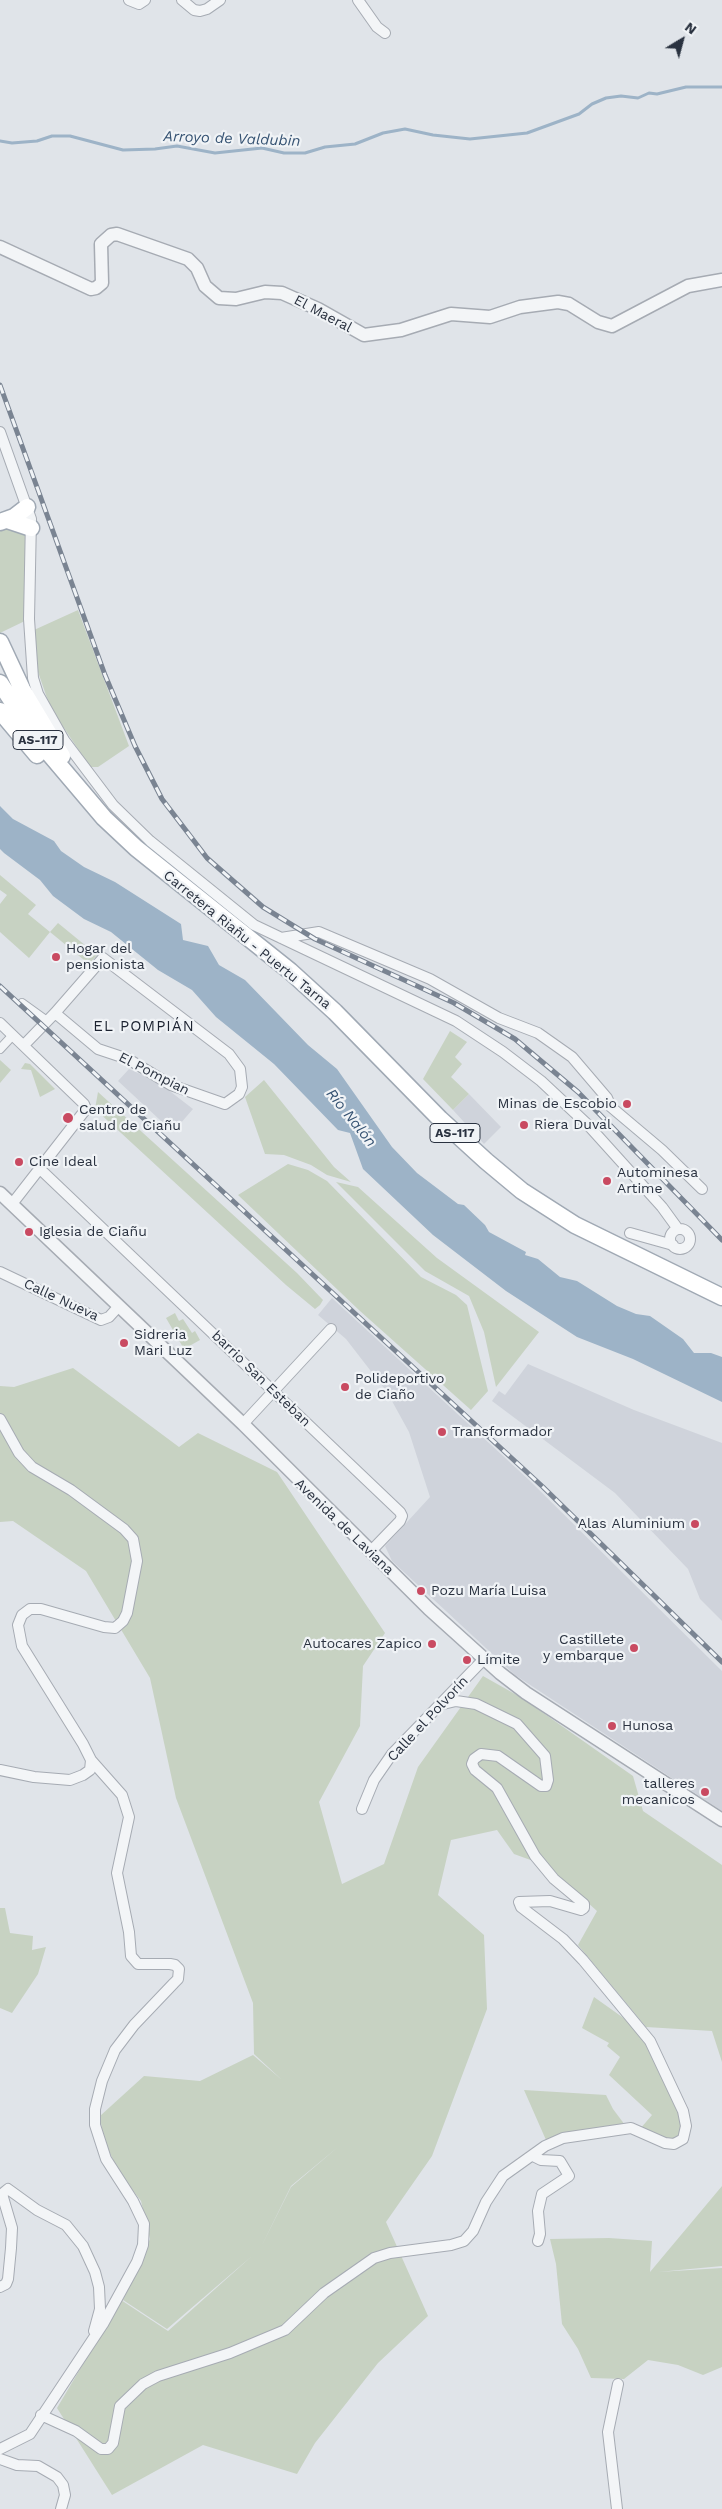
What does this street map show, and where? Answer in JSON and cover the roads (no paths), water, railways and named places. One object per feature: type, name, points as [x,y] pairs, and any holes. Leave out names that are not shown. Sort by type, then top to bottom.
[{"type":"main road","points":[[3,521],[27,507]]},
{"type":"main road","points":[[3,521],[31,528]]},
{"type":"main road","points":[[0,642],[22,689],[76,776],[82,793]]},
{"type":"main road","name":"Carretera Riañu - Puertu Tarna","points":[[0,683],[37,739],[104,818],[177,882],[290,971],[335,1012],[440,1119],[486,1162],[522,1190],[575,1224],[722,1297]]},
{"type":"main road","points":[[0,711],[35,754],[89,810],[104,818]]},
{"type":"street","points":[[129,0],[139,4],[145,0]]},
{"type":"street","points":[[182,0],[194,10],[200,11],[207,9],[220,0]]},
{"type":"street","points":[[358,0],[377,27],[385,33]]},
{"type":"street","name":"El Maeral","points":[[0,247],[91,289],[96,288],[102,283],[101,244],[111,235],[117,234],[188,259],[197,268],[205,286],[219,298],[236,298],[265,292],[282,293],[303,301],[364,335],[401,330],[451,314],[483,318],[525,306],[558,302],[569,304],[598,322],[612,326],[688,286],[722,280]]},
{"type":"street","points":[[0,432],[27,507],[31,528],[29,619],[31,665],[38,694],[64,740],[113,806],[150,841],[254,925],[456,1021],[503,1052],[541,1081],[588,1125],[662,1206],[675,1232]]},
{"type":"street","points":[[282,938],[319,932],[430,979],[499,1018],[538,1033],[572,1057],[607,1098],[611,1107],[662,1150],[702,1189]]},
{"type":"street","name":"El Pompian","points":[[103,958],[229,1054],[240,1069],[242,1087],[240,1094],[225,1104],[171,1085],[128,1059],[98,1049],[55,1014],[103,958]]},
{"type":"street","points":[[22,1003],[47,1022]]},
{"type":"street","points":[[24,1045],[55,1014]]},
{"type":"street","points":[[0,1023],[86,1108],[12,1204]]},
{"type":"street","points":[[0,1049],[12,1035]]},
{"type":"street","name":"barrio San Esteban","points":[[39,1168],[400,1512],[402,1516],[400,1521],[370,1552]]},
{"type":"street","name":"Avenida de Laviana","points":[[0,1193],[243,1424],[429,1610],[484,1659],[526,1693],[722,1820]]},
{"type":"street","points":[[630,1234],[683,1249],[689,1244],[690,1237],[686,1231],[675,1232],[660,1242]]},
{"type":"street","points":[[673,1245],[671,1241],[675,1232]]},
{"type":"street","name":"Calle Nueva","points":[[0,1272],[100,1320],[108,1317],[119,1306]]},
{"type":"street","points":[[243,1424],[331,1328]]},
{"type":"street","points":[[0,1419],[19,1453],[32,1467],[71,1490],[113,1519],[124,1529],[136,1548],[131,1597],[123,1621],[115,1628],[104,1627],[41,1609],[30,1609],[22,1615],[18,1624],[22,1646],[91,1760],[122,1795],[130,1817],[117,1873],[129,1932],[131,1956],[142,1965],[175,1964],[179,1973],[178,1979],[134,2025],[116,2050],[96,2101],[94,2125],[102,2150],[111,2170],[140,2212],[145,2229],[140,2256],[103,2324],[30,2434],[0,2449]]},
{"type":"street","name":"Calle el Polvorín","points":[[362,1808],[374,1780],[392,1754],[484,1659]]},
{"type":"street","points":[[41,2415],[76,2431],[101,2448],[108,2449],[113,2443],[120,2406],[143,2384],[158,2376],[216,2358],[285,2330],[324,2293],[374,2258],[390,2253],[451,2245],[464,2241],[473,2231],[483,2207],[498,2182],[506,2173],[545,2146],[563,2138],[630,2128],[665,2143],[674,2144],[683,2139],[686,2126],[683,2111],[650,2041],[564,1939],[521,1907],[519,1902],[523,1900],[550,1901],[581,1910],[584,1908],[584,1904],[554,1880],[535,1856],[497,1788],[475,1770],[472,1764],[474,1759],[482,1754],[498,1756],[541,1786],[546,1786],[548,1780],[545,1756],[516,1724],[476,1704],[456,1700],[439,1705]]},
{"type":"street","points":[[0,1770],[34,1777],[70,1780],[90,1770],[91,1760]]},
{"type":"street","points":[[533,2156],[541,2160],[560,2161],[569,2176],[542,2194],[538,2212],[540,2234],[538,2241]]},
{"type":"street","points":[[0,2287],[6,2284],[8,2279],[11,2248],[12,2228],[2,2194],[8,2189],[37,2210],[66,2225],[87,2253],[97,2279],[100,2301],[97,2322],[87,2347]]},
{"type":"street","points":[[617,2509],[608,2432],[618,2384]]},
{"type":"street","points":[[0,2459],[17,2465],[38,2466],[57,2477],[63,2485],[65,2495],[61,2509]]},
{"type":"water","name":"Río Nalón","points":[[0,806],[13,819],[54,841],[61,851],[84,867],[115,882],[181,924],[183,940],[208,946],[219,965],[245,980],[308,1045],[337,1069],[392,1147],[417,1173],[458,1204],[464,1205],[485,1225],[489,1232],[526,1252],[525,1255],[538,1259],[560,1277],[577,1281],[617,1306],[636,1314],[650,1316],[683,1339],[694,1353],[711,1353],[722,1357],[722,1402],[633,1359],[577,1337],[506,1291],[433,1235],[363,1169],[350,1133],[338,1130],[274,1064],[216,1017],[192,990],[158,970],[111,932],[84,919],[53,896],[40,880],[4,853],[0,849]]},
{"type":"waterway","name":"Arroyo de Valdubin","points":[[0,141],[12,143],[37,141],[52,136],[70,136],[123,150],[177,146],[215,153],[262,148],[284,153],[305,153],[325,147],[355,144],[383,133],[405,129],[433,135],[470,139],[527,133],[579,114],[592,104],[606,98],[621,96],[638,98],[649,93],[657,94],[686,87],[722,87]]},
{"type":"railway","points":[[0,385],[105,675],[135,746],[162,799],[207,858],[263,907],[315,939],[454,1003],[515,1039],[578,1092],[722,1240]]},
{"type":"railway","points":[[0,986],[543,1487],[722,1662]]},
{"type":"place","name":"Hogar del pensionista","points":[[56,957]]},
{"type":"place","name":"Minas de Escobio","points":[[627,1104]]},
{"type":"place","name":"Centro de salud de Ciañu","points":[[68,1118]]},
{"type":"place","name":"Riera Duval","points":[[524,1125]]},
{"type":"place","name":"Cine Ideal","points":[[19,1162]]},
{"type":"place","name":"Autominesa Artime","points":[[607,1181]]},
{"type":"place","name":"Iglesia de Ciañu","points":[[29,1232]]},
{"type":"place","name":"Sidreria Mari Luz","points":[[124,1343]]},
{"type":"place","name":"Polideportivo de Ciaño","points":[[345,1387]]},
{"type":"place","name":"Transformador","points":[[442,1432]]},
{"type":"place","name":"Alas Aluminium","points":[[695,1524]]},
{"type":"place","name":"Pozu María Luisa","points":[[421,1591]]},
{"type":"place","name":"Autocares Zapico","points":[[432,1644]]},
{"type":"place","name":"Castillete y embarque","points":[[634,1648]]},
{"type":"place","name":"Límite","points":[[467,1660]]},
{"type":"place","name":"Hunosa","points":[[612,1726]]},
{"type":"place","name":"talleres mecanicos","points":[[705,1792]]},
{"type":"district","name":"EL POMPIÁN","points":[[144,1027]]}]
